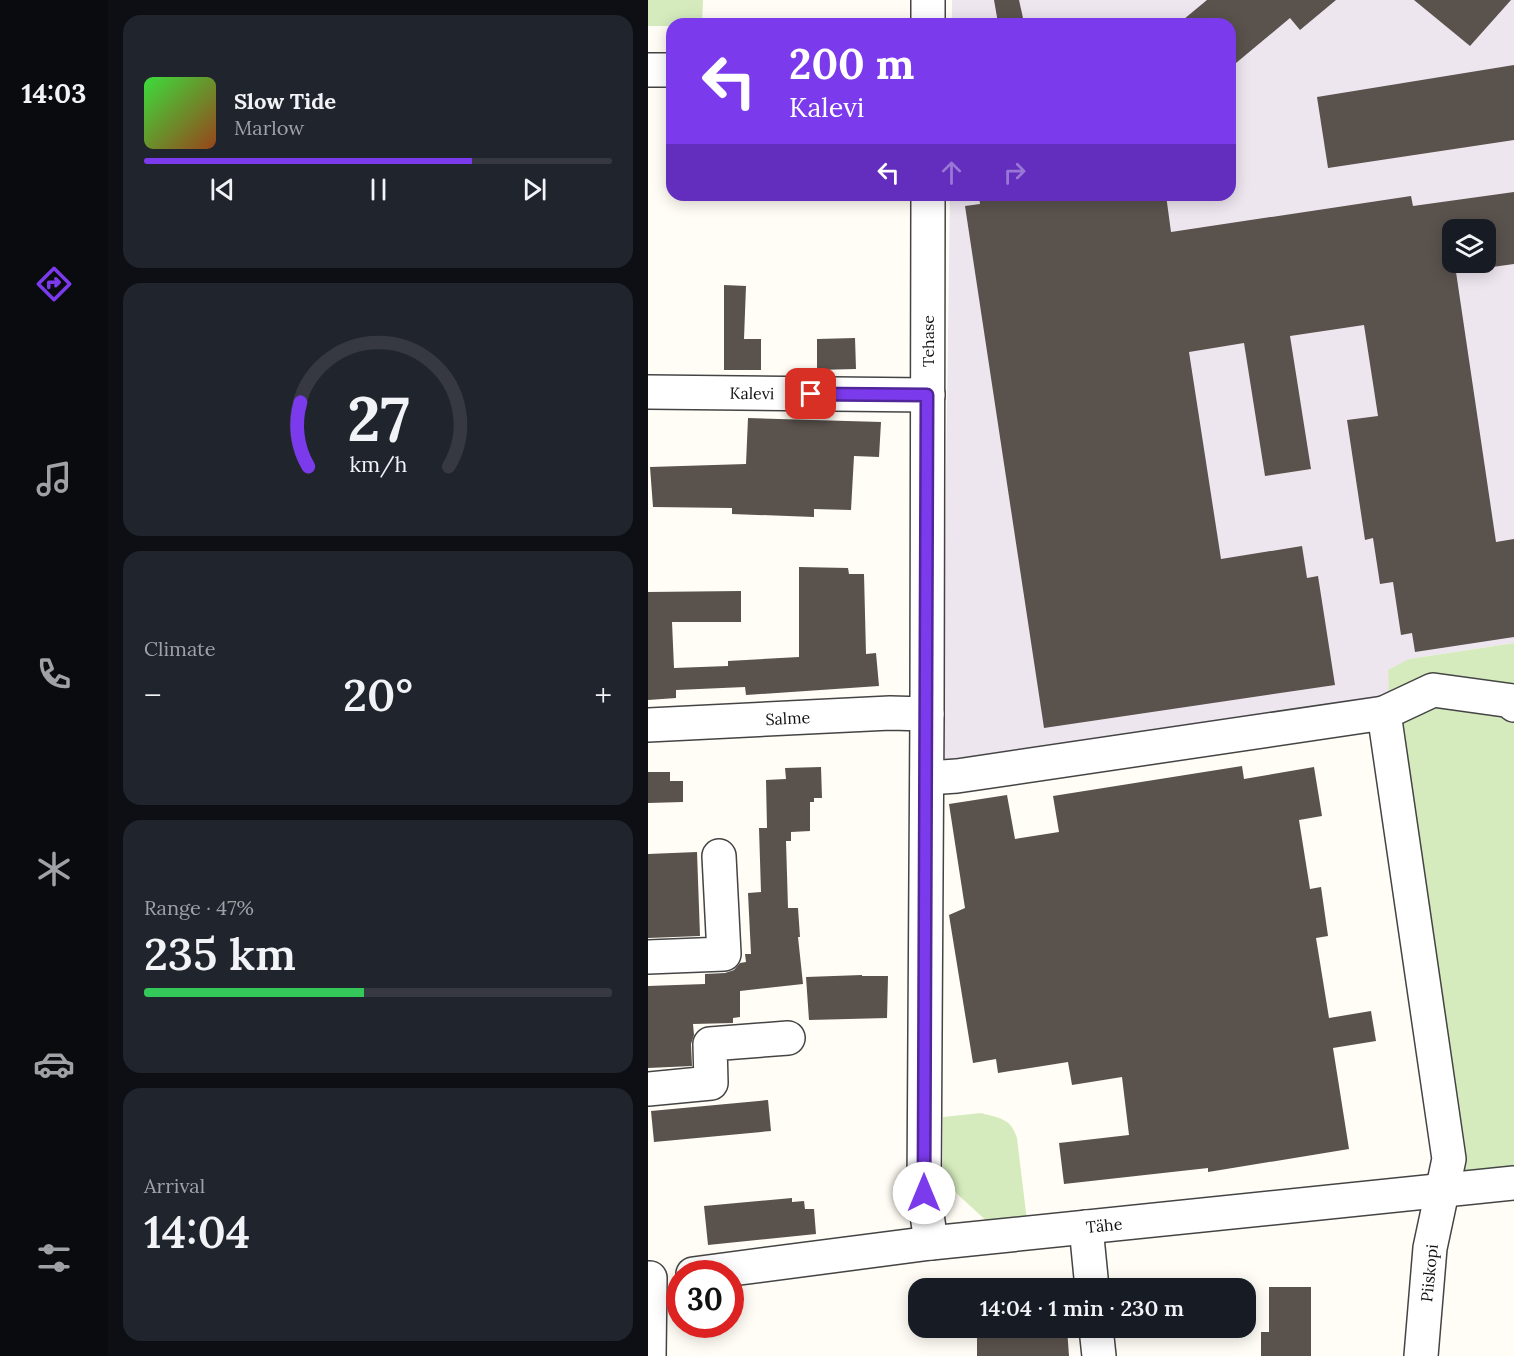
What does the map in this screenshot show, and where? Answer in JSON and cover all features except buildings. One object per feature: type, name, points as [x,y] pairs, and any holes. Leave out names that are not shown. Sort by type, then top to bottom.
[{"type":"street","points":[[928,0],[928,18]]},
{"type":"street","points":[[648,70],[666,70]]},
{"type":"street","name":"Tehase","points":[[928,201],[924,1193],[931,1243]]},
{"type":"street","name":"Kalevi","points":[[648,392],[927,395]]},
{"type":"street","points":[[927,778],[969,775],[1384,713],[1433,690],[1512,701],[1514,705]]},
{"type":"street","name":"Salme","points":[[648,724],[890,713],[927,714]]},
{"type":"street","name":"Piiskopi","points":[[1384,713],[1449,1159],[1430,1248],[1421,1356]]},
{"type":"street","points":[[648,957],[724,954],[719,856]]},
{"type":"street","points":[[648,1089],[711,1083],[710,1044],[788,1038]]},
{"type":"street","name":"Tähe","points":[[744,1267],[931,1243],[1514,1183]]},
{"type":"street","points":[[1086,1227],[1091,1278]]},
{"type":"street","points":[[649,1356],[659,1277]]},
{"type":"street","points":[[1097,1338],[1099,1356]]},
{"type":"shaded area","points":[[952,0],[1514,0],[1514,643],[1409,659],[1389,699],[942,765],[950,201],[1236,201],[1236,18],[952,18]]},
{"type":"green space","points":[[648,0],[703,0],[702,18],[666,18],[666,26],[648,26]]},
{"type":"green space","points":[[1514,643],[1514,1175],[1460,1180],[1389,699],[1388,670],[1409,659]]},
{"type":"green space","points":[[981,1113],[1004,1120],[1011,1126],[1017,1138],[1027,1221],[991,1225],[943,1181],[943,1117]]},
{"type":"route","points":[[811,394],[927,395],[924,1193]]}]
